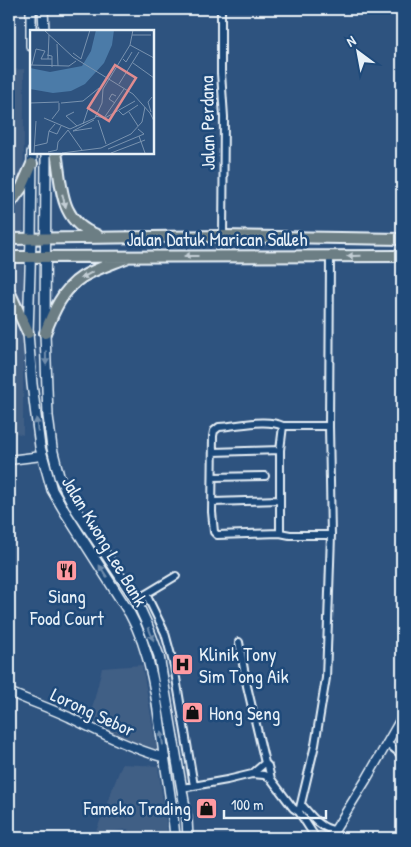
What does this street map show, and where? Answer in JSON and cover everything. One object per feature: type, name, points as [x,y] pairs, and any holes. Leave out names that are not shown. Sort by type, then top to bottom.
[{"type":"highway","points":[[56,154],[64,200],[70,215],[86,231],[108,238]]},
{"type":"highway","points":[[9,205],[22,187],[32,164]]},
{"type":"highway","name":"Jalan Datuk Marican Salleh","points":[[9,239],[223,236],[402,239]]},
{"type":"highway","points":[[45,333],[55,310],[72,285],[90,273],[132,256]]},
{"type":"highway","name":"Jalan Datuk Marican Salleh","points":[[9,257],[402,256]]},
{"type":"highway","points":[[9,291],[28,332]]},
{"type":"main road","points":[[31,9],[31,30]]},
{"type":"main road","points":[[43,9],[44,30]]},
{"type":"main road","name":"Jalan Kwong Lee Bank","points":[[32,154],[28,332],[40,447],[52,490],[60,505],[139,630],[148,658],[159,719],[176,838]]},
{"type":"main road","name":"Jalan Kwong Lee Bank","points":[[46,154],[45,333],[48,416],[52,448],[59,476],[75,508],[136,600],[159,656],[187,819],[188,838]]},
{"type":"street","name":"Jalan Perdana","points":[[221,9],[221,73],[224,117],[223,236]]},
{"type":"street","points":[[299,812],[315,746],[325,683],[331,535],[329,426],[330,257]]},
{"type":"street","points":[[329,426],[283,426],[274,423],[260,423],[219,427],[214,431],[212,520],[214,534],[280,533],[290,535],[331,535]]},
{"type":"street","points":[[280,533],[280,450],[283,426]]},
{"type":"street","points":[[213,452],[280,450]]},
{"type":"street","points":[[9,460],[42,456]]},
{"type":"street","points":[[213,477],[265,476]]},
{"type":"street","points":[[213,502],[280,500]]},
{"type":"street","points":[[136,600],[176,576]]},
{"type":"street","points":[[146,594],[165,633],[174,666],[194,786]]},
{"type":"street","points":[[239,642],[247,686],[265,763],[268,766],[271,779]]},
{"type":"street","name":"Lorong Sebor","points":[[9,692],[68,717],[125,745],[165,758]]},
{"type":"street","points":[[330,838],[402,717]]},
{"type":"street","points":[[387,743],[402,755]]},
{"type":"street","points":[[252,774],[265,763]]},
{"type":"street","points":[[182,788],[252,774],[264,775],[271,779],[293,808],[299,812],[315,838]]},
{"type":"street","points":[[301,804],[321,825],[335,830]]},
{"type":"shaded area","points":[[24,69],[23,435],[9,431],[9,70]]},
{"type":"shaded area","points":[[142,665],[157,750],[136,749],[96,726],[93,716],[92,709],[102,668]]},
{"type":"shaded area","points":[[122,764],[158,766],[167,838],[130,838],[128,829],[95,834]]},
{"type":"place","name":"Siang Food Court","points":[[67,570]]},
{"type":"place","name":"Klinik Tony Sim Tong Aik","points":[[183,665]]},
{"type":"place","name":"Hong Seng","points":[[193,713]]},
{"type":"place","name":"Fameko Trading","points":[[207,808]]}]
